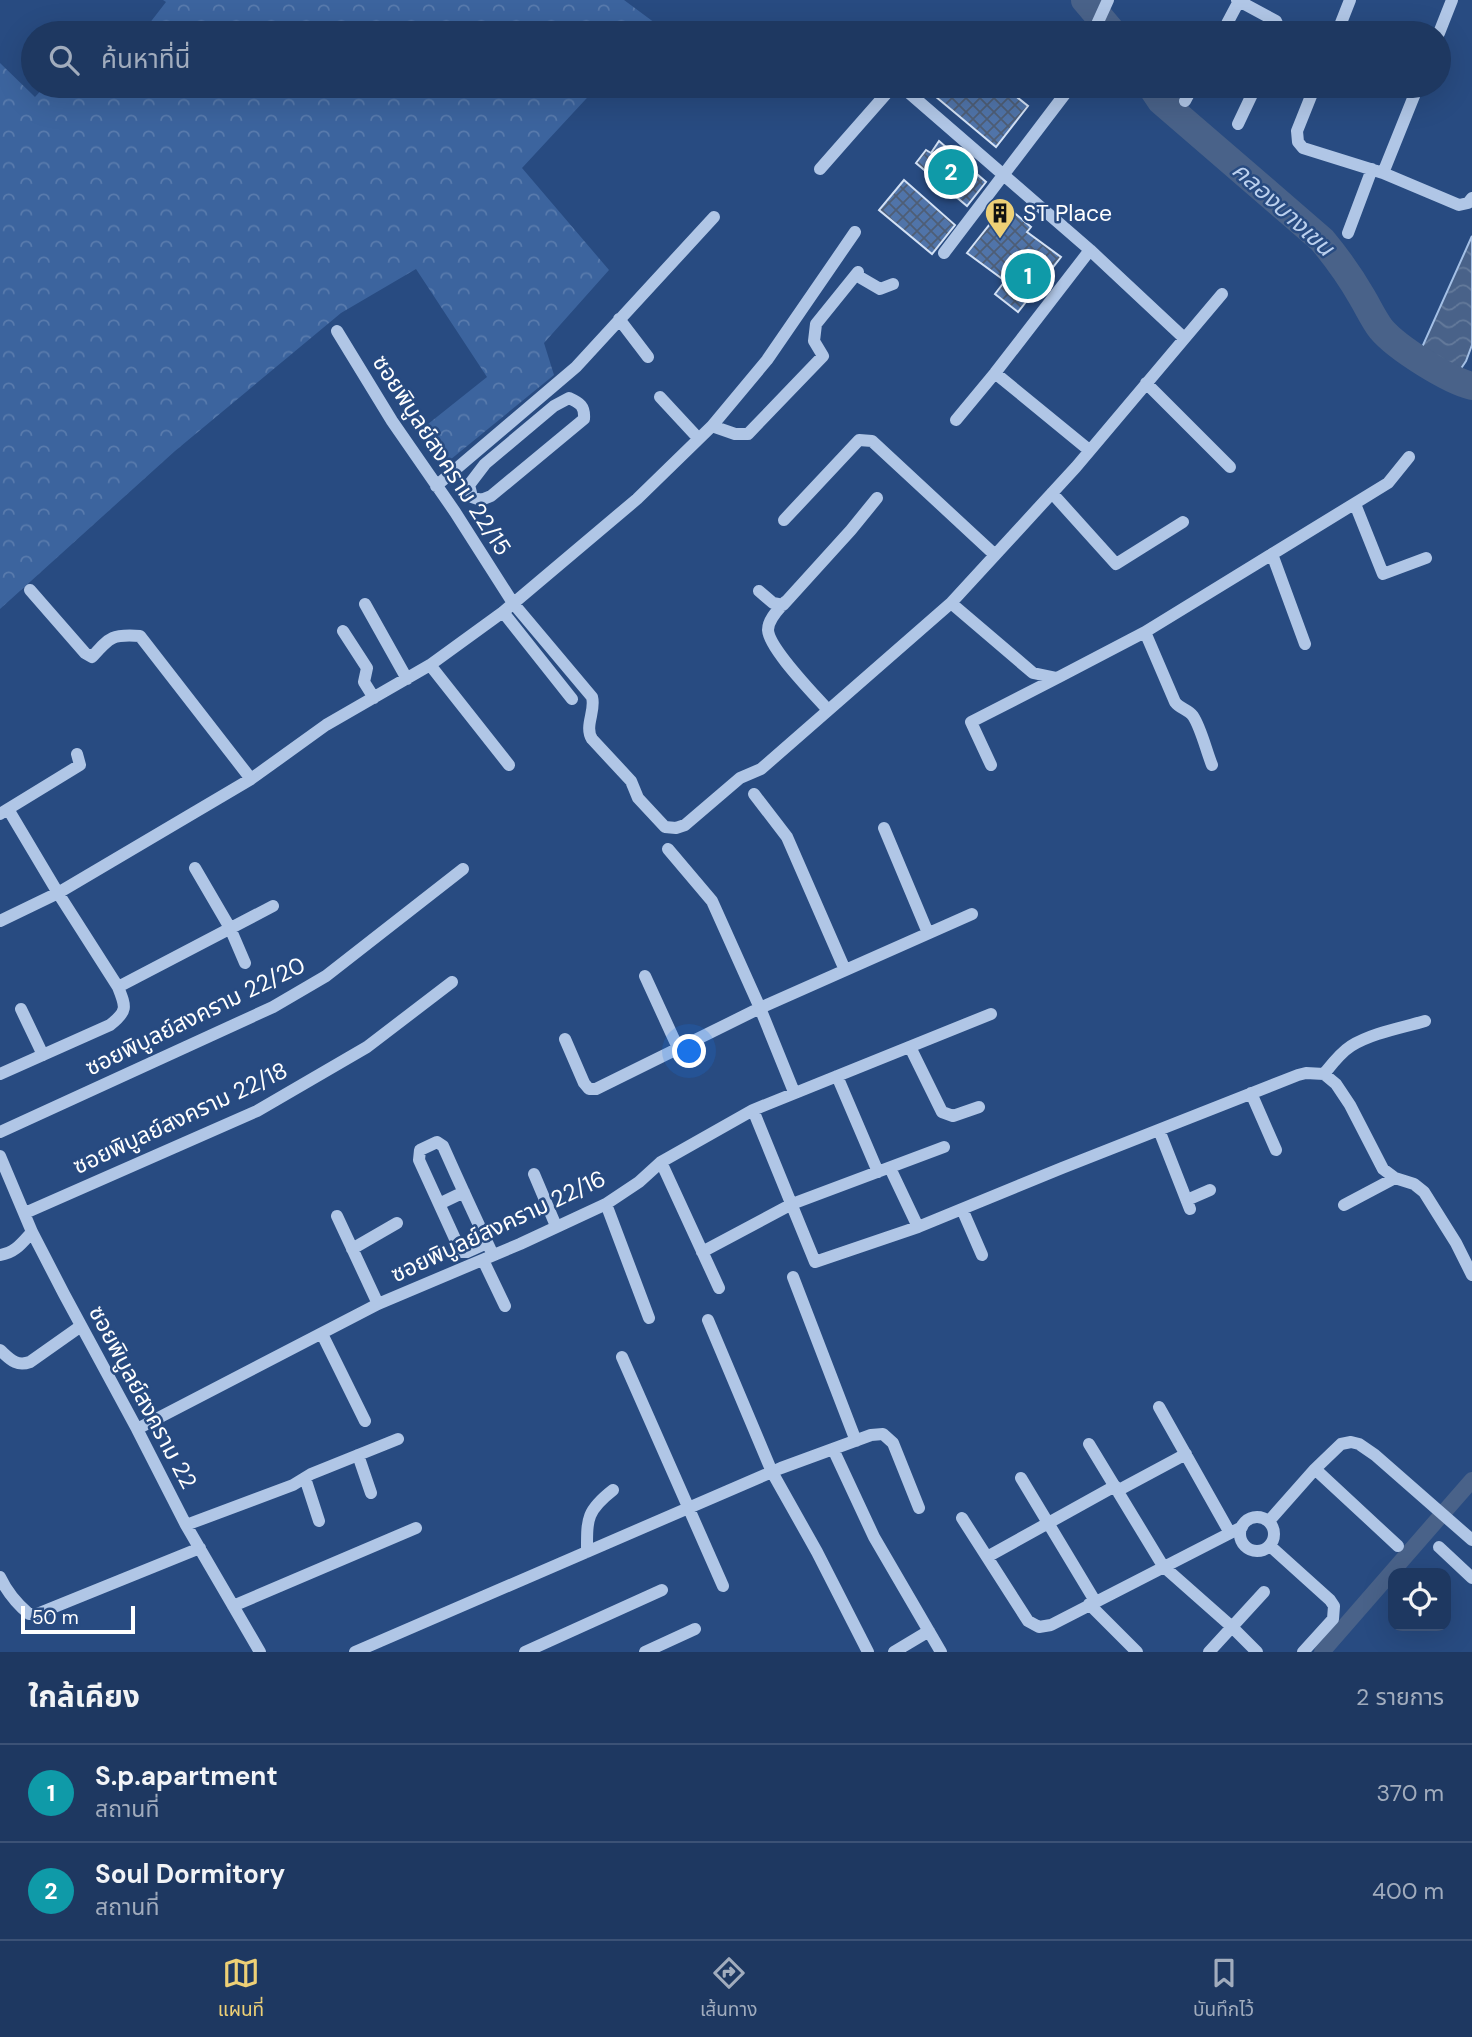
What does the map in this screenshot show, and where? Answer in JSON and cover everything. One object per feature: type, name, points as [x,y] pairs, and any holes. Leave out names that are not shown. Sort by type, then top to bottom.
[{"type":"street","points":[[1098,21],[1108,0]]},
{"type":"street","points":[[1342,21],[1350,0]]},
{"type":"street","points":[[1444,21],[1452,0]]},
{"type":"street","points":[[1228,21],[1238,1],[1276,21]]},
{"type":"street","points":[[820,169],[882,98]]},
{"type":"street","points":[[915,98],[1090,250],[1184,338]]},
{"type":"street","points":[[944,253],[1062,98]]},
{"type":"street","points":[[1238,124],[1250,98]]},
{"type":"street","points":[[1310,98],[1297,131],[1298,142],[1303,148],[1378,171],[1459,205],[1468,203],[1472,198]]},
{"type":"street","points":[[1349,233],[1412,98]]},
{"type":"street","points":[[436,486],[576,368],[714,217]]},
{"type":"street","points":[[0,921],[58,893],[251,779],[326,725],[430,665],[508,608],[637,499],[712,426],[767,360],[855,232]]},
{"type":"street","points":[[956,421],[1090,250]]},
{"type":"street","points":[[712,426],[735,434],[748,434],[785,397],[823,356],[814,341],[817,324],[857,273],[880,289],[893,284]]},
{"type":"street","points":[[508,608],[592,696],[594,705],[589,734],[631,781],[638,798],[665,827],[685,825],[740,778],[761,769],[951,603],[1052,493],[1222,295]]},
{"type":"street","points":[[619,319],[648,357]]},
{"type":"street","name":"ซอยพิบูลย์สงคราม 22/15","points":[[337,331],[391,421],[455,512],[508,608]]},
{"type":"street","points":[[995,373],[1089,450]]},
{"type":"street","points":[[1146,383],[1230,467]]},
{"type":"street","points":[[660,397],[698,438]]},
{"type":"street","points":[[569,398],[580,403],[584,410],[584,419],[491,496],[481,500],[472,497],[469,485],[485,464],[554,406],[569,398]]},
{"type":"street","points":[[784,520],[859,440],[872,441],[995,555]]},
{"type":"street","points":[[990,765],[971,722],[1145,632],[1388,483],[1409,457]]},
{"type":"street","points":[[1052,493],[1116,564],[1183,522]]},
{"type":"street","points":[[455,512],[472,497]]},
{"type":"street","points":[[828,710],[785,660],[768,630],[772,617],[852,530],[877,498]]},
{"type":"street","points":[[1355,504],[1383,574],[1426,558]]},
{"type":"street","points":[[1272,554],[1305,644]]},
{"type":"street","points":[[30,590],[85,653],[92,657],[110,638],[123,635],[140,636],[251,779]]},
{"type":"street","points":[[759,590],[773,603],[783,605],[785,602]]},
{"type":"street","points":[[951,603],[1033,673],[1057,678]]},
{"type":"street","points":[[365,604],[407,679]]},
{"type":"street","points":[[508,608],[572,699]]},
{"type":"street","points":[[343,632],[367,668],[363,681],[374,698]]},
{"type":"street","points":[[1145,632],[1175,702],[1179,708],[1193,716],[1212,765]]},
{"type":"street","points":[[430,665],[509,765]]},
{"type":"street","points":[[0,1074],[110,1025],[121,1017],[124,1011],[124,1002],[118,987],[4,811],[80,765],[77,754]]},
{"type":"street","points":[[754,794],[787,837],[845,970]]},
{"type":"street","points":[[884,828],[928,933]]},
{"type":"street","points":[[668,849],[712,901],[794,1092]]},
{"type":"street","points":[[195,868],[230,928],[245,963]]},
{"type":"street","name":"ซอยพิบูลย์สงคราม 22/20","points":[[0,1132],[283,1000],[326,976],[463,869]]},
{"type":"street","points":[[118,987],[273,905]]},
{"type":"street","points":[[565,1039],[584,1083],[589,1089],[596,1089],[760,1008],[972,914]]},
{"type":"street","points":[[645,976],[678,1048]]},
{"type":"street","name":"ซอยพิบูลย์สงคราม 22/18","points":[[25,1213],[257,1111],[367,1046],[452,982]]},
{"type":"street","points":[[21,1009],[43,1055]]},
{"type":"street","name":"ซอยพิบูลย์สงคราม 22/16","points":[[137,1429],[378,1304],[488,1253],[606,1204],[639,1182],[661,1162],[753,1110],[991,1014]]},
{"type":"street","points":[[1324,1074],[1351,1046],[1424,1021]]},
{"type":"street","points":[[910,1047],[942,1112],[953,1116],[979,1107]]},
{"type":"street","points":[[753,1110],[815,1262],[918,1227],[1251,1093],[1306,1073],[1324,1074],[1336,1084],[1350,1105],[1383,1169],[1424,1192],[1468,1255],[1472,1275]]},
{"type":"street","points":[[838,1076],[884,1170],[918,1227]]},
{"type":"street","points":[[1251,1093],[1276,1150]]},
{"type":"street","points":[[1159,1130],[1189,1205],[1210,1190]]},
{"type":"street","points":[[488,1253],[461,1252],[419,1160],[420,1150],[437,1142],[443,1146],[488,1253],[505,1306]]},
{"type":"street","points":[[702,1252],[792,1204],[944,1147]]},
{"type":"street","name":"ซอยพิบูลย์สงคราม 22","points":[[0,1156],[32,1232],[186,1525],[260,1652]]},
{"type":"street","points":[[661,1162],[719,1288]]},
{"type":"street","points":[[534,1174],[556,1226]]},
{"type":"street","points":[[1344,1205],[1395,1178]]},
{"type":"street","points":[[439,1204],[464,1192]]},
{"type":"street","points":[[606,1204],[649,1318]]},
{"type":"street","points":[[962,1209],[982,1255]]},
{"type":"street","points":[[337,1216],[378,1304]]},
{"type":"street","points":[[352,1249],[397,1223]]},
{"type":"street","points":[[0,1255],[16,1250],[32,1232]]},
{"type":"street","points":[[793,1278],[856,1441]]},
{"type":"street","points":[[708,1320],[772,1472],[868,1652]]},
{"type":"street","points":[[0,1350],[14,1363],[30,1362],[81,1325]]},
{"type":"street","points":[[322,1334],[365,1421]]},
{"type":"street","points":[[622,1357],[723,1586]]},
{"type":"street","points":[[962,1518],[1028,1621],[1039,1627],[1051,1625],[1236,1530],[1245,1521],[1257,1516],[1269,1521],[1273,1526],[1275,1533],[1270,1546],[1257,1551],[1245,1546],[1236,1530],[1186,1454],[1159,1407]]},
{"type":"street","points":[[355,1652],[772,1472],[877,1433],[883,1434],[893,1443],[919,1508]]},
{"type":"street","points":[[186,1525],[293,1485],[398,1439]]},
{"type":"street","points":[[1269,1521],[1315,1469],[1341,1444],[1351,1442],[1359,1444],[1472,1540]]},
{"type":"street","points":[[1089,1444],[1163,1566],[1257,1652]]},
{"type":"street","points":[[833,1449],[874,1537],[941,1652]]},
{"type":"street","points":[[987,1557],[1048,1522],[1186,1454]]},
{"type":"street","points":[[358,1455],[372,1493]]},
{"type":"street","points":[[1315,1469],[1398,1546]]},
{"type":"street","points":[[305,1478],[319,1521]]},
{"type":"street","points":[[1021,1478],[1092,1603],[1138,1652]]},
{"type":"street","points":[[587,1552],[589,1516],[596,1504],[613,1490]]},
{"type":"street","points":[[233,1605],[416,1528]]},
{"type":"street","points":[[1270,1546],[1334,1606],[1333,1619],[1303,1652]]},
{"type":"street","points":[[1439,1547],[1472,1578]]},
{"type":"street","points":[[0,1577],[7,1592],[23,1609],[29,1614],[37,1614],[200,1548]]},
{"type":"street","points":[[525,1652],[662,1590]]},
{"type":"street","points":[[1209,1652],[1264,1592]]},
{"type":"street","points":[[645,1652],[695,1629]]},
{"type":"street","points":[[894,1652],[929,1631]]},
{"type":"green space","points":[[163,0],[624,0],[652,21],[151,21],[166,2]]},
{"type":"green space","points":[[0,63],[21,83],[21,98],[587,98],[522,168],[609,270],[544,343],[554,375],[445,464],[418,432],[487,377],[416,269],[341,313],[175,451],[0,609]]},
{"type":"water","points":[[1472,236],[1472,345],[1456,376],[1419,354]]},
{"type":"building","points":[[937,98],[1018,98],[1028,106],[996,147]]},
{"type":"building","points":[[939,141],[986,182],[967,206],[916,163],[926,150],[931,153]]},
{"type":"building","points":[[904,180],[955,225],[932,254],[879,210]]},
{"type":"building","points":[[1005,205],[1031,227],[1027,232],[1061,257],[1018,312],[995,294],[1005,281],[967,253]]},
{"type":"waterway","name":"คลองบางเขน","points":[[1085,0],[1103,21]]},
{"type":"waterway","name":"คลองบางเขน","points":[[1159,98],[1322,240],[1348,274],[1378,325],[1389,337],[1410,354],[1437,370],[1472,386]]},
{"type":"waterway","points":[[1322,1652],[1472,1480]]},
{"type":"place","name":"Soul Dormitory","points":[[951,172]]},
{"type":"place","name":"ST Place","points":[[1000,240]]},
{"type":"place","name":"S.p.apartment","points":[[1028,276]]}]
